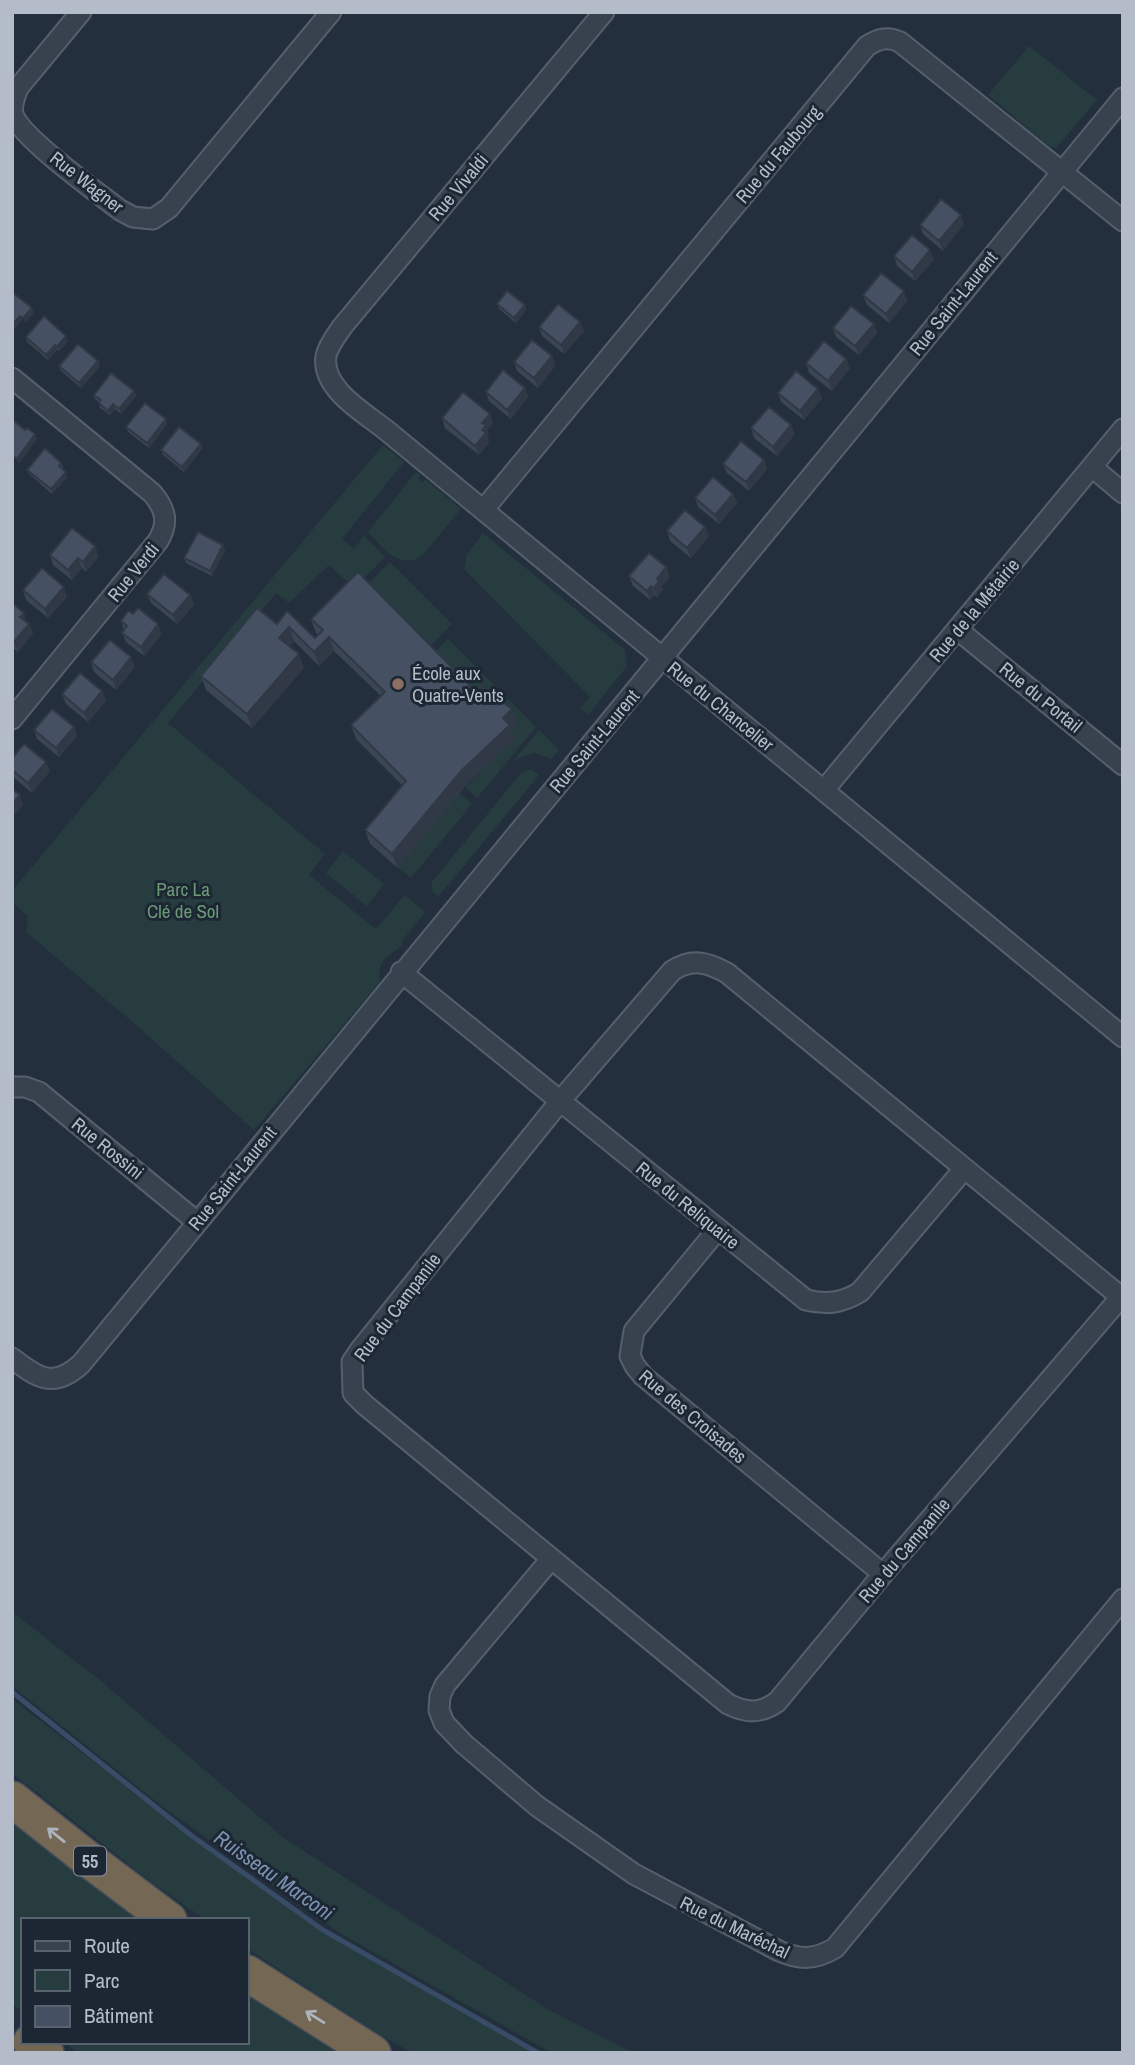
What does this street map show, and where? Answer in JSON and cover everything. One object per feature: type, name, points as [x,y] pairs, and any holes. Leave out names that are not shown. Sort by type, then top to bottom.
[{"type":"highway","name":"55","points":[[12,1800],[166,1918]]},
{"type":"highway","points":[[248,1974],[373,2053]]},
{"type":"street","name":"Rue Wagner","points":[[80,12],[18,88],[13,101],[13,115],[30,137],[120,211],[133,217],[153,219],[169,208],[331,12]]},
{"type":"street","name":"Rue Vivaldi","points":[[326,369],[328,349],[342,327],[604,12]]},
{"type":"street","name":"Rue du Faubourg","points":[[484,509],[867,46],[874,41],[887,38],[900,42],[1123,221]]},
{"type":"street","name":"Rue Saint-Laurent","points":[[12,1358],[34,1375],[46,1378],[59,1378],[71,1373],[81,1364],[1123,98]]},
{"type":"street","name":"Rue du Chancelier","points":[[326,369],[339,391],[1123,1037]]},
{"type":"street","name":"Rue Verdi","points":[[12,378],[152,493],[161,503],[165,524],[158,541],[12,719]]},
{"type":"street","name":"Rue de la Métairie","points":[[824,790],[1123,429]]},
{"type":"street","points":[[1092,467],[1123,493]]},
{"type":"street","name":"Rue du Portail","points":[[958,630],[1123,765]]},
{"type":"street","name":"Rue du Campanile","points":[[683,963],[710,963],[727,973],[1122,1298],[883,1574],[777,1702],[768,1709],[742,1711],[728,1704],[353,1393],[352,1362],[360,1350],[561,1100],[672,971],[683,963]]},
{"type":"street","name":"Rue du Reliquaire","points":[[401,972],[806,1300],[833,1303],[848,1300],[860,1292],[964,1169]]},
{"type":"street","name":"Rue Rossini","points":[[12,1087],[26,1087],[39,1092],[197,1222]]},
{"type":"street","name":"Rue des Croisades","points":[[718,1229],[634,1331],[630,1356],[643,1377],[883,1574]]},
{"type":"street","name":"Rue du Maréchal","points":[[551,1559],[445,1685],[440,1696],[439,1710],[444,1723],[464,1744],[537,1806],[634,1874],[779,1951],[807,1959],[824,1955],[835,1948],[1123,1600]]},
{"type":"green space","points":[[1029,46],[1097,100],[1056,148],[1049,146],[988,95]]},
{"type":"green space","name":"Parc La Clé de Sol","points":[[383,445],[404,462],[342,539],[354,549],[364,536],[385,557],[354,588],[329,565],[289,603],[276,593],[168,723],[325,854],[309,875],[376,929],[405,895],[425,912],[402,941],[402,946],[381,964],[380,982],[254,1130],[26,932],[28,916],[12,902],[12,891]]},
{"type":"green space","points":[[416,472],[420,475],[418,478],[423,482],[425,479],[461,509],[423,555],[407,561],[392,555],[368,532]]},
{"type":"green space","points":[[483,533],[625,650],[627,666],[588,715],[580,708],[590,697],[464,569],[467,554]]},
{"type":"green space","points":[[390,562],[452,624],[426,650],[364,588]]},
{"type":"green space","points":[[448,639],[496,687],[480,705],[431,656]]},
{"type":"green space","points":[[508,699],[536,727],[477,798],[465,787],[515,739],[499,709]]},
{"type":"green space","points":[[539,730],[559,750],[552,759],[534,753],[514,760]]},
{"type":"green space","points":[[526,770],[532,770],[539,775],[438,897],[432,891],[432,882]]},
{"type":"green space","points":[[459,793],[472,804],[411,878],[398,868]]},
{"type":"green space","points":[[343,851],[384,884],[367,906],[326,873]]},
{"type":"green space","points":[[12,1612],[101,1681],[284,1838],[549,2010],[634,2053],[552,2053],[340,1933],[163,1807],[12,1686]]},
{"type":"green space","points":[[12,1699],[189,1834],[330,1935],[535,2053],[412,2053],[248,1949],[248,1918],[203,1918],[154,1884],[12,1773]]},
{"type":"green space","points":[[12,1820],[136,1918],[21,1918],[21,2011],[12,2004]]},
{"type":"green space","points":[[248,1995],[338,2053],[78,2053],[67,2044],[248,2044]]},
{"type":"building","points":[[941,199],[961,215],[939,241],[920,225]]},
{"type":"building","points":[[912,235],[930,250],[912,272],[894,256]]},
{"type":"building","points":[[881,273],[904,291],[886,314],[863,295]]},
{"type":"building","points":[[507,291],[525,305],[514,318],[497,304]]},
{"type":"building","points":[[12,292],[32,308],[12,325]]},
{"type":"building","points":[[558,304],[580,322],[561,345],[539,327]]},
{"type":"building","points":[[851,306],[874,324],[855,346],[833,328]]},
{"type":"building","points":[[44,316],[66,336],[46,355],[26,337]]},
{"type":"building","points":[[532,340],[552,356],[534,378],[514,362]]},
{"type":"building","points":[[824,341],[846,359],[828,381],[806,363]]},
{"type":"building","points":[[78,344],[98,361],[79,383],[59,366]]},
{"type":"building","points":[[503,370],[525,388],[507,410],[486,392]]},
{"type":"building","points":[[796,371],[818,389],[800,411],[778,393]]},
{"type":"building","points":[[111,373],[134,391],[119,409],[113,404],[108,411],[94,395]]},
{"type":"building","points":[[463,392],[490,414],[482,423],[486,425],[482,430],[486,433],[475,446],[442,418]]},
{"type":"building","points":[[145,403],[166,419],[147,443],[126,427]]},
{"type":"building","points":[[769,407],[791,425],[773,447],[751,428]]},
{"type":"building","points":[[14,421],[35,434],[17,459],[12,455]]},
{"type":"building","points":[[179,427],[201,444],[182,467],[161,450]]},
{"type":"building","points":[[741,441],[764,460],[746,482],[723,464]]},
{"type":"building","points":[[45,448],[61,463],[59,466],[66,472],[51,489],[27,470]]},
{"type":"building","points":[[713,477],[733,494],[715,515],[695,498]]},
{"type":"building","points":[[685,510],[705,527],[687,548],[667,531]]},
{"type":"building","points":[[72,528],[95,546],[83,562],[78,558],[68,570],[50,555]]},
{"type":"building","points":[[198,532],[223,545],[210,571],[184,558]]},
{"type":"building","points":[[649,553],[666,567],[654,588],[651,586],[647,591],[629,576]]},
{"type":"building","points":[[42,568],[64,587],[45,609],[23,590]]},
{"type":"building","points":[[358,572],[481,697],[487,689],[512,709],[503,718],[510,725],[462,770],[392,854],[365,830],[406,781],[351,725],[385,692],[329,637],[314,652],[289,627],[279,638],[299,654],[247,714],[201,676],[257,608],[277,624],[287,611],[315,638],[323,630],[311,619]]},
{"type":"building","points":[[164,574],[190,595],[173,615],[147,594]]},
{"type":"building","points":[[12,603],[24,613],[20,617],[29,624],[14,642],[12,641]]},
{"type":"building","points":[[138,608],[158,624],[141,647],[122,633],[127,626],[121,621],[128,611],[133,614]]},
{"type":"building","points":[[110,640],[131,657],[113,680],[91,662]]},
{"type":"building","points":[[80,673],[102,691],[84,713],[62,694]]},
{"type":"building","points":[[52,709],[74,727],[56,748],[34,730]]},
{"type":"building","points":[[24,744],[46,762],[28,783],[12,770],[12,758]]},
{"type":"building","points":[[12,789],[20,795],[12,804]]},
{"type":"waterway","name":"Ruisseau Marconi","points":[[12,1692],[192,1836],[323,1930],[538,2053]]},
{"type":"place","name":"École aux Quatre-Vents","points":[[398,684]]}]
